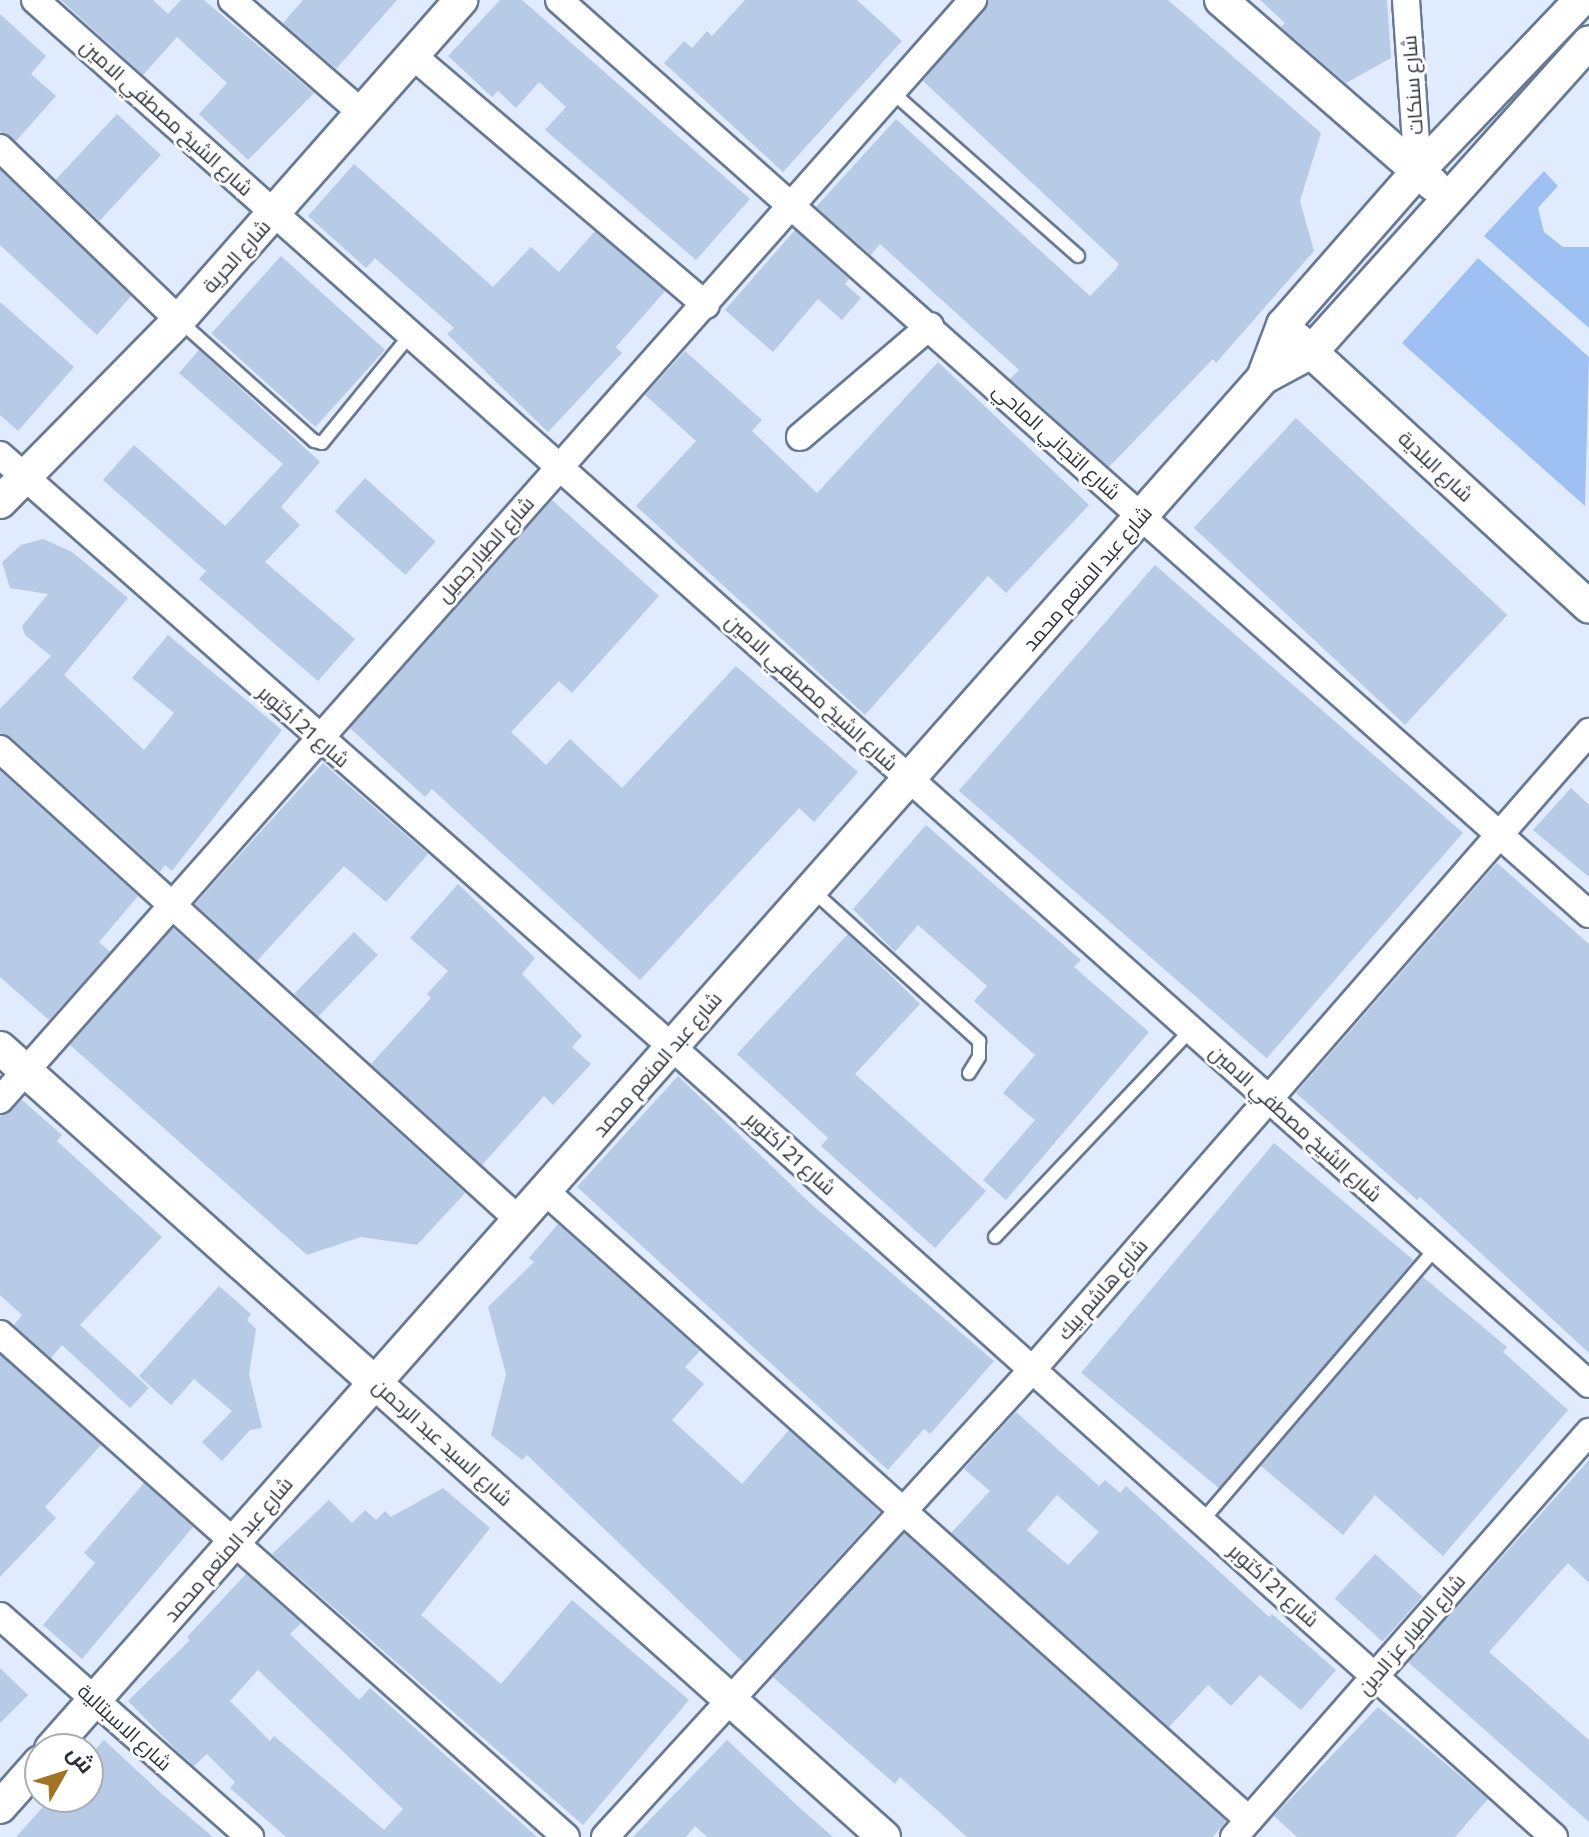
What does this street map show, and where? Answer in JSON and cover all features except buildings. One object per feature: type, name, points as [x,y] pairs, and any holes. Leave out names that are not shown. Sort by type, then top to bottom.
[{"type":"street","name":"شارع الشيخ مصطفي الامين","points":[[35,0],[1589,1384]]},
{"type":"street","points":[[232,0],[362,113]]},
{"type":"street","name":"شارع الحرية","points":[[0,502],[12,466],[179,320],[461,0]]},
{"type":"street","name":"شارع التجاني الماحي","points":[[559,0],[930,326],[1589,914]]},
{"type":"street","name":"شارع الطيار جميل","points":[[0,1100],[317,737],[793,208],[973,0]]},
{"type":"street","points":[[1221,0],[1448,197]]},
{"type":"street","name":"شارع سنكات","points":[[1406,0],[1418,171]]},
{"type":"street","name":"شارع عبد المنعم محمد","points":[[1263,378],[1283,325],[1418,171],[1585,1]]},
{"type":"street","name":"شارع عبد المنعم محمد","points":[[65,1733],[1263,378],[1311,352],[1589,42]]},
{"type":"street","points":[[412,55],[706,305]]},
{"type":"street","points":[[0,148],[179,320]]},
{"type":"street","name":"شارع البلدية","points":[[1283,325],[1589,607]]},
{"type":"street","points":[[800,437],[930,326]]},
{"type":"street","name":"شارع 21 أكتوبر","points":[[12,466],[672,1047],[1554,1837]]},
{"type":"street","name":"شارع هاشم بيك","points":[[605,1837],[1033,1369],[1267,1097],[1589,732]]},
{"type":"street","points":[[0,749],[111,847],[168,906],[519,1220]]},
{"type":"street","name":"شارع السيد عبد الرحمن","points":[[0,1048],[377,1381],[727,1701],[884,1837]]},
{"type":"street","points":[[545,1191],[901,1513],[1242,1828]]},
{"type":"street","points":[[0,1334],[566,1837]]},
{"type":"street","name":"شارع الطيار عز الدين","points":[[1242,1828],[1589,1432]]},
{"type":"street","name":"شارع الاسبتالية","points":[[0,1616],[250,1837]]},
{"type":"street","points":[[0,1807],[24,1780]]},
{"type":"lane","points":[[892,92],[1078,256]]},
{"type":"lane","points":[[179,320],[314,441],[322,443],[411,334]]},
{"type":"lane","points":[[811,889],[979,1041],[979,1057],[969,1073]]},
{"type":"lane","points":[[995,1237],[1191,1030]]},
{"type":"lane","points":[[1202,1521],[1436,1248]]},
{"type":"shaded area","points":[[1544,171],[1558,186],[1538,208],[1544,232],[1563,247],[1589,247],[1589,328],[1484,236]]},
{"type":"shaded area","points":[[1478,258],[1589,357],[1585,506],[1402,343]]}]
